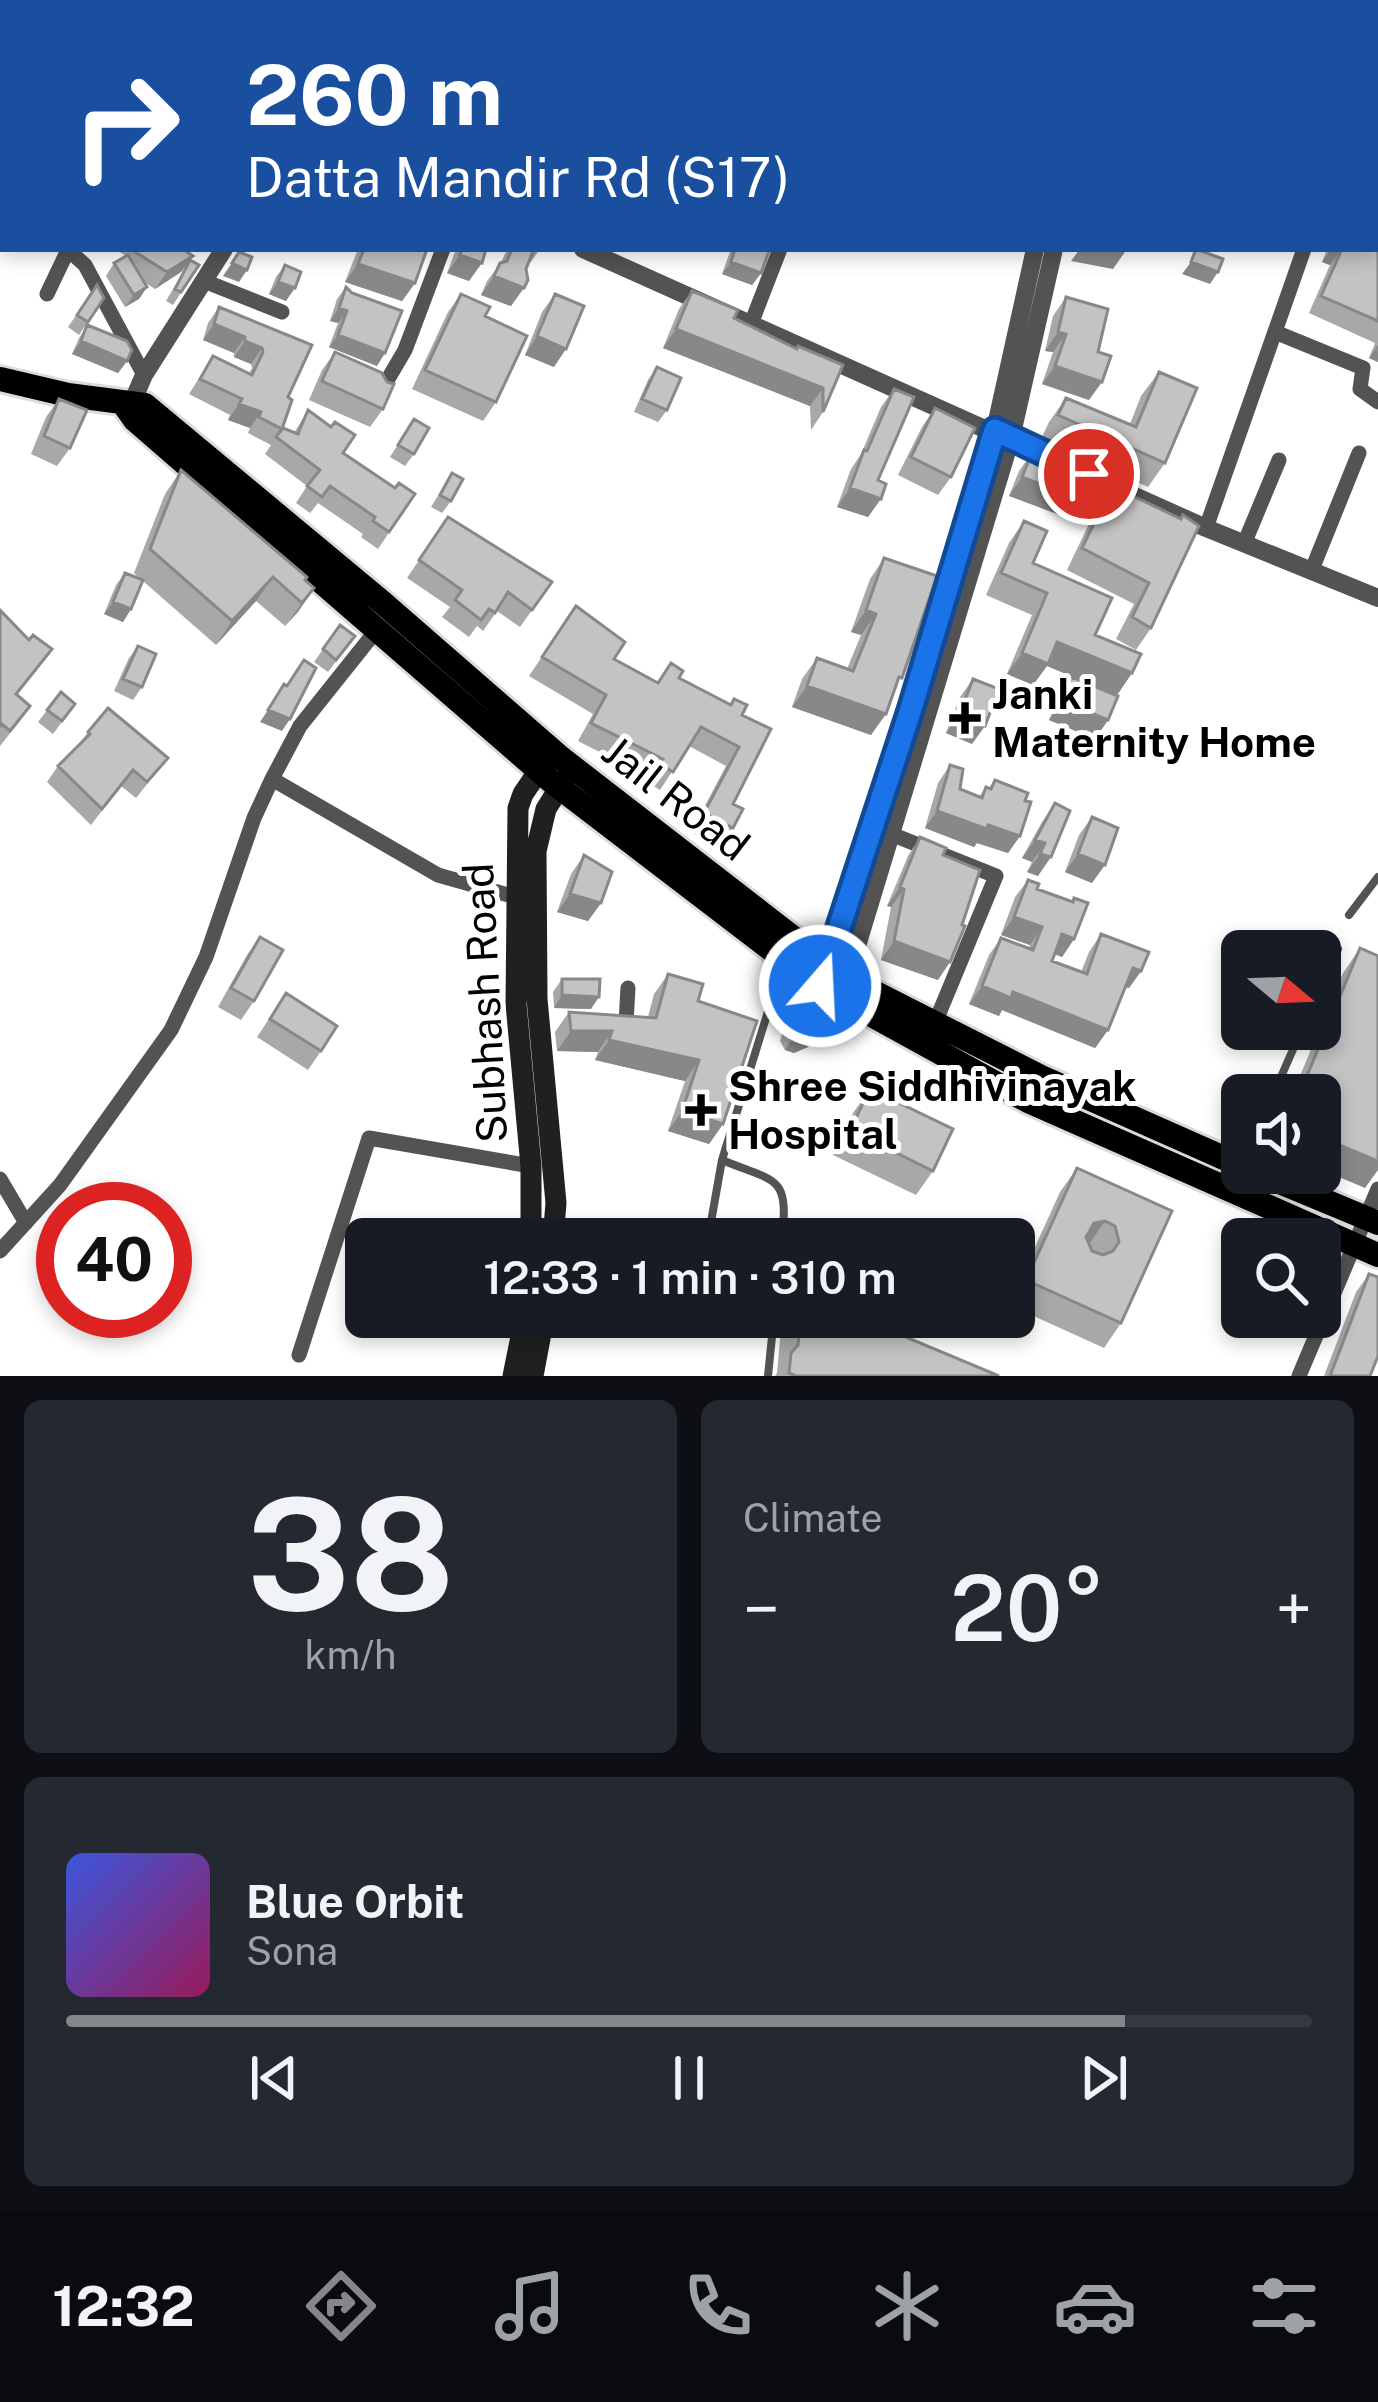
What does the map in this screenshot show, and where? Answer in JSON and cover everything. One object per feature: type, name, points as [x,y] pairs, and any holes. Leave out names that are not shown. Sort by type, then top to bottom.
[{"type":"main road","points":[[0,379],[128,406]]},
{"type":"main road","name":"Jail Road","points":[[128,406],[146,405],[272,524],[556,769],[833,982],[1028,1101],[1366,1250]]},
{"type":"main road","points":[[556,769],[784,961],[833,982]]},
{"type":"main road","name":"Subhash Road","points":[[531,1218],[531,1166],[516,1004],[518,808],[556,769]]},
{"type":"main road","name":"Subhash Road","points":[[555,1218],[550,1019],[536,851],[556,769]]},
{"type":"main road","name":"Jail Road","points":[[833,982],[935,1023],[1042,1077],[1221,1156]]},
{"type":"main road","points":[[1308,1194],[1372,1221]]},
{"type":"main road","points":[[513,1376],[521,1338]]},
{"type":"main road","points":[[533,1376],[540,1338]]},
{"type":"street","points":[[47,294],[67,252]]},
{"type":"street","points":[[71,252],[85,265],[144,375]]},
{"type":"street","points":[[85,265],[94,252]]},
{"type":"street","points":[[128,406],[222,252]]},
{"type":"street","points":[[381,391],[405,350],[442,252]]},
{"type":"street","points":[[590,252],[1206,528],[1378,598]]},
{"type":"street","points":[[628,269],[632,252]]},
{"type":"street","points":[[751,324],[779,252]]},
{"type":"street","points":[[833,982],[910,712],[1003,434],[1034,252]]},
{"type":"street","points":[[833,982],[891,833],[1053,252]]},
{"type":"street","points":[[1206,528],[1303,252]]},
{"type":"street","points":[[204,281],[282,312]]},
{"type":"street","points":[[399,313],[416,319]]},
{"type":"street","points":[[1275,332],[1363,368],[1360,389],[1378,402]]},
{"type":"street","points":[[1311,572],[1359,453]]},
{"type":"street","points":[[1244,544],[1279,460]]},
{"type":"street","points":[[0,1252],[61,1185],[171,1030],[206,957],[272,779],[300,726],[385,621]]},
{"type":"street","points":[[272,779],[438,875],[515,897]]},
{"type":"street","points":[[891,833],[996,876],[935,1023]]},
{"type":"street","points":[[604,1022],[626,1023],[628,988]]},
{"type":"street","points":[[299,1354],[368,1138],[531,1166]]},
{"type":"street","points":[[0,1179],[26,1223]]},
{"type":"street","points":[[1299,1376],[1366,1250],[1378,1189]]},
{"type":"lane","points":[[1349,915],[1378,877]]},
{"type":"lane","points":[[712,1218],[722,1160],[784,961]]},
{"type":"lane","points":[[722,1160],[779,1184],[785,1193],[783,1218]]},
{"type":"lane","points":[[768,1376],[772,1338]]},
{"type":"building","points":[[135,252],[193,256],[167,272]]},
{"type":"building","points":[[239,252],[252,257],[247,270],[232,263]]},
{"type":"building","points":[[363,252],[426,252],[415,283],[358,264]]},
{"type":"building","points":[[461,252],[485,252],[482,263]]},
{"type":"building","points":[[511,252],[533,252],[524,288],[494,276],[500,263],[507,261]]},
{"type":"building","points":[[734,252],[769,252],[761,273],[731,262]]},
{"type":"building","points":[[1195,252],[1223,259],[1218,272],[1191,262]]},
{"type":"building","points":[[1341,252],[1378,252],[1378,321],[1321,296]]},
{"type":"building","points":[[128,255],[147,287],[134,295],[114,263]]},
{"type":"building","points":[[190,260],[199,265],[181,292],[175,289]]},
{"type":"building","points":[[285,265],[301,272],[295,288],[278,282]]},
{"type":"building","points":[[97,285],[104,298],[88,322],[77,315]]},
{"type":"building","points":[[346,287],[402,311],[385,353],[338,335],[347,311],[339,308]]},
{"type":"building","points":[[692,291],[738,310],[734,318],[797,349],[843,365],[823,412],[823,388],[676,329]]},
{"type":"building","points":[[461,294],[490,307],[485,316],[527,336],[496,402],[425,370]]},
{"type":"building","points":[[555,294],[584,306],[566,349],[537,336]]},
{"type":"building","points":[[1066,297],[1108,309],[1098,352],[1111,356],[1102,382],[1055,366],[1066,334],[1058,332]]},
{"type":"building","points":[[219,307],[312,345],[288,397],[292,400],[282,429],[259,417],[261,412],[239,404],[242,399],[200,379],[213,356],[252,375],[263,352],[245,337],[214,324]]},
{"type":"building","points":[[87,325],[127,341],[132,350],[127,361],[81,341]]},
{"type":"building","points":[[335,352],[382,373],[394,384],[383,409],[322,381]]},
{"type":"building","points":[[657,367],[681,378],[667,410],[642,399]]},
{"type":"building","points":[[1159,372],[1197,388],[1165,463],[1058,415],[1066,398],[1136,427]]},
{"type":"building","points":[[894,389],[914,397],[878,480],[886,484],[881,499],[850,488]]},
{"type":"building","points":[[59,399],[87,410],[70,448],[44,436]]},
{"type":"building","points":[[935,408],[975,428],[951,477],[911,457]]},
{"type":"building","points":[[308,410],[331,427],[335,422],[355,435],[343,453],[395,488],[399,483],[415,494],[389,532],[330,486],[322,497],[307,486],[320,470],[276,437],[283,428],[298,434]]},
{"type":"building","points":[[414,419],[429,428],[414,454],[398,445]]},
{"type":"building","points":[[1032,453],[1090,475],[1081,500],[1022,477]]},
{"type":"building","points":[[181,470],[307,577],[314,588],[302,603],[273,577],[232,621],[150,549]]},
{"type":"building","points":[[452,473],[463,479],[451,501],[440,495]]},
{"type":"building","points":[[1112,486],[1199,526],[1151,628],[1132,617],[1149,583],[1082,548]]},
{"type":"building","points":[[448,517],[552,582],[532,610],[508,592],[495,613],[489,609],[481,620],[455,600],[462,590],[419,560]]},
{"type":"building","points":[[1024,521],[1047,531],[1033,563],[1112,598],[1095,635],[1141,654],[1132,673],[1057,642],[1048,664],[1022,653],[1047,593],[1001,573]]},
{"type":"building","points":[[884,558],[937,576],[886,714],[807,686],[817,658],[853,671],[876,614],[866,610]]},
{"type":"building","points":[[125,573],[143,580],[131,609],[113,602]]},
{"type":"building","points":[[576,606],[625,642],[614,659],[658,683],[671,663],[683,671],[679,678],[731,705],[734,699],[747,705],[742,715],[771,729],[733,804],[743,809],[733,828],[704,813],[739,747],[701,727],[673,772],[660,764],[663,759],[591,723],[606,695],[542,657]]},
{"type":"building","points":[[0,610],[29,640],[33,635],[52,649],[16,694],[30,706],[10,731],[0,726]]},
{"type":"building","points":[[340,625],[355,636],[336,660],[323,649]]},
{"type":"building","points":[[138,646],[156,654],[142,687],[123,679]]},
{"type":"building","points":[[304,660],[316,668],[290,719],[268,710],[284,684]]},
{"type":"building","points":[[1072,677],[1118,696],[1108,720],[1062,701]]},
{"type":"building","points":[[973,679],[999,689],[985,726],[959,715]]},
{"type":"building","points":[[61,692],[75,704],[62,721],[47,710]]},
{"type":"building","points":[[108,708],[168,758],[147,782],[133,770],[102,809],[58,766]]},
{"type":"building","points":[[950,765],[963,769],[960,789],[982,798],[995,780],[1028,793],[1025,801],[1031,802],[1020,836],[937,811]]},
{"type":"building","points":[[1055,803],[1070,811],[1051,857],[1040,854],[1045,843],[1035,840]]},
{"type":"building","points":[[1092,817],[1118,828],[1105,865],[1078,854]]},
{"type":"building","points":[[920,837],[946,848],[943,855],[980,870],[950,962],[894,941],[904,889],[900,887]]},
{"type":"building","points":[[584,855],[612,872],[601,903],[570,894]]},
{"type":"building","points":[[1028,880],[1039,884],[1037,889],[1088,903],[1074,939],[1062,934],[1052,961],[1087,974],[1101,934],[1149,952],[1141,971],[1133,968],[1108,1030],[1013,992],[1011,998],[982,986],[1001,938],[1033,950],[1042,927],[1014,917]]},
{"type":"building","points":[[260,937],[283,950],[254,1001],[231,988]]},
{"type":"building","points":[[1360,948],[1378,956],[1378,1161],[1341,1146],[1341,1074],[1308,1074],[1318,1050],[1341,1050],[1341,994]]},
{"type":"building","points":[[668,974],[703,984],[698,1001],[757,1021],[723,1124],[682,1111],[699,1060],[609,1040],[612,1031],[571,1031],[569,1012],[656,1018]]},
{"type":"building","points":[[562,979],[600,979],[599,997],[562,995]]},
{"type":"building","points":[[286,993],[337,1026],[321,1051],[270,1019]]},
{"type":"building","points":[[804,1010],[815,1014],[819,1025],[815,1036],[804,1040],[793,1036],[789,1025],[793,1014]]},
{"type":"building","points":[[870,1089],[953,1129],[933,1171],[850,1130]]},
{"type":"building","points":[[1077,1168],[1172,1211],[1121,1323],[1035,1284],[1035,1260]],"holes":[[[1105,1221],[1115,1226],[1119,1242],[1103,1255],[1092,1251],[1086,1237],[1094,1223]]]},
{"type":"building","points":[[1369,1274],[1378,1277],[1378,1356],[1370,1376],[1330,1376]]},
{"type":"building","points":[[799,1338],[908,1338],[999,1376],[796,1376],[789,1373],[791,1353]]},
{"type":"place","name":"Janki Maternity Home","points":[[965,718]]},
{"type":"place","name":"Shree Siddhivinayak Hospital","points":[[701,1110]]},
{"type":"route","points":[[820,986],[995,430],[1089,474]]}]
